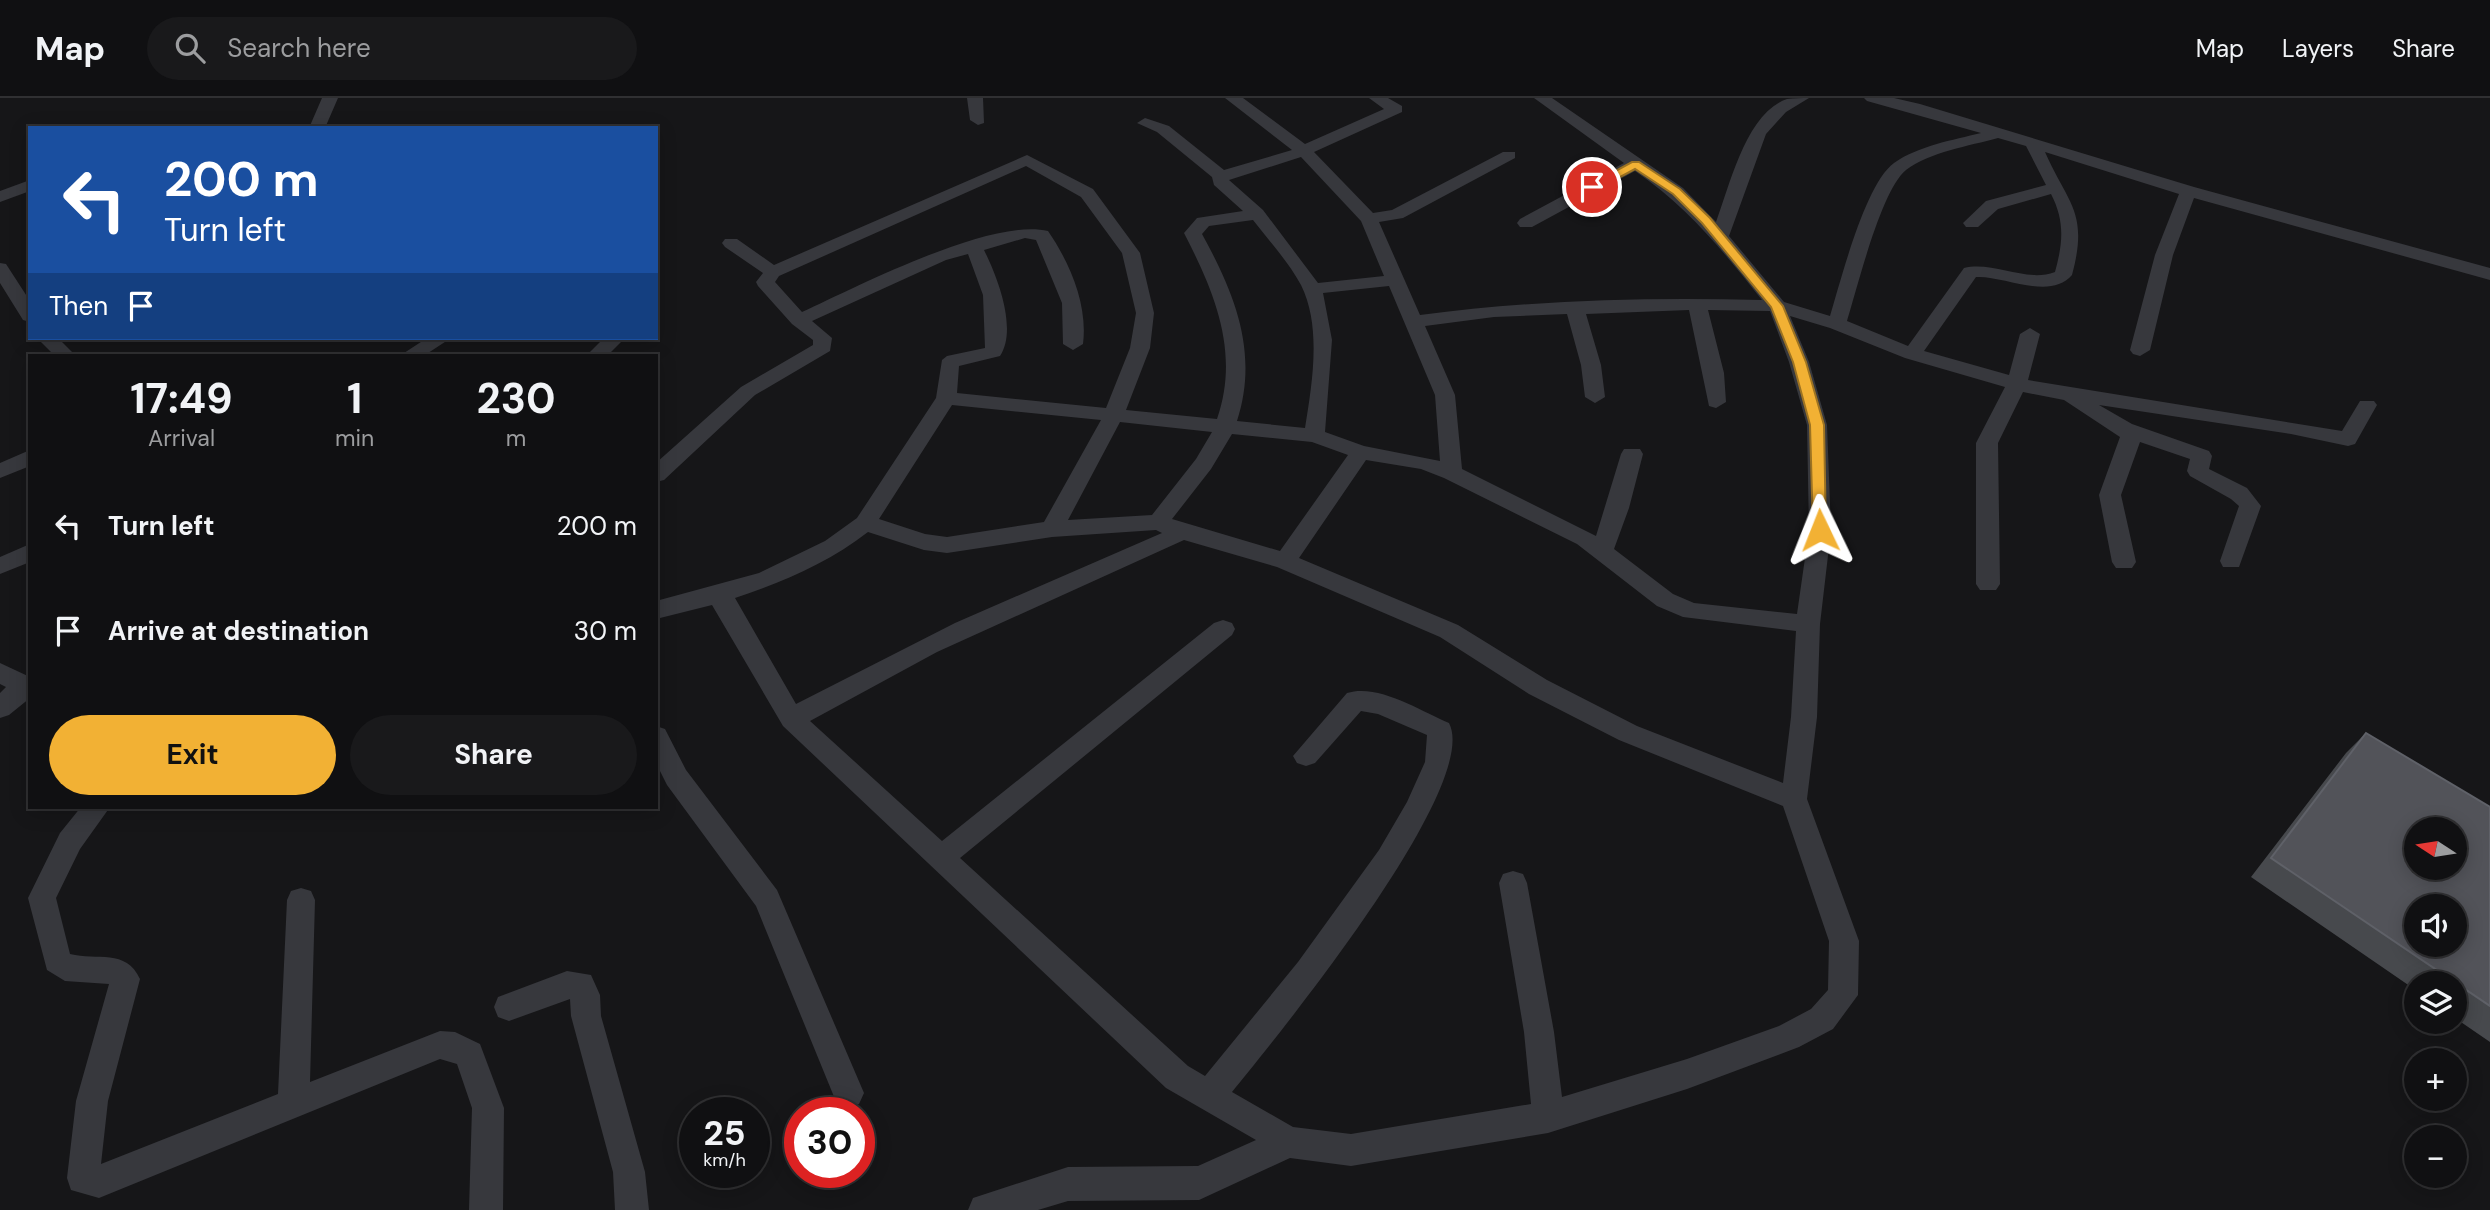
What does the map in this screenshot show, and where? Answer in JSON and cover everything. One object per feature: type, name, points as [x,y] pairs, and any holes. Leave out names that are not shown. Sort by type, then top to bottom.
[{"type":"street","points":[[318,126],[330,98]]},
{"type":"street","points":[[975,98],[978,120]]},
{"type":"street","points":[[1233,98],[1304,151],[1369,219],[1445,395],[1452,473]]},
{"type":"street","points":[[1221,176],[1304,151],[1396,109],[1377,98]]},
{"type":"street","points":[[722,594],[725,609],[732,615],[792,719],[943,856],[1177,1077],[1289,1142],[1352,1150],[1548,1116],[1687,1074],[1787,1037],[1822,1019],[1843,995],[1844,941],[1794,799],[1804,717],[1808,624],[1820,530],[1817,425],[1800,362],[1777,306],[1720,236],[1676,192],[1542,98]]},
{"type":"street","points":[[1720,236],[1758,132],[1780,109],[1801,98]]},
{"type":"street","points":[[1872,98],[2000,132],[2188,191],[2490,274]]},
{"type":"street","points":[[1145,123],[1163,129],[1221,176]]},
{"type":"street","points":[[1837,324],[1876,207],[1898,168],[1938,151],[2000,132]]},
{"type":"street","points":[[1912,354],[1970,272],[1981,270],[2041,281],[2053,280],[2063,275],[2073,248],[2071,214],[2057,187],[2039,162],[2032,142]]},
{"type":"street","points":[[1369,219],[1397,214],[1509,155]]},
{"type":"street","points":[[658,473],[748,391],[820,350],[825,342],[799,320],[765,282],[773,272],[1027,160],[1087,193],[1131,253],[1145,313],[1140,348],[1114,415],[1052,529]]},
{"type":"street","points":[[1527,223],[1635,164]]},
{"type":"street","points":[[1221,176],[1220,181],[1256,214],[1312,289],[1318,316],[1322,378],[1314,436]]},
{"type":"street","points":[[0,197],[28,186]]},
{"type":"street","points":[[1972,223],[1992,205],[2057,187]]},
{"type":"street","points":[[2140,350],[2164,255],[2188,191]]},
{"type":"street","points":[[1157,522],[1203,463],[1225,426],[1237,385],[1237,338],[1214,270],[1193,233],[1203,222],[1256,214]]},
{"type":"street","points":[[799,320],[940,256],[1026,233],[1042,235],[1059,263],[1076,332],[1073,344]]},
{"type":"street","points":[[731,243],[773,272]]},
{"type":"street","points":[[658,610],[722,594],[802,563],[833,547],[865,523],[946,398],[949,364],[954,360],[993,352],[995,347],[997,305],[988,277],[974,248]]},
{"type":"street","points":[[0,268],[28,313]]},
{"type":"street","points":[[1312,289],[1396,280]]},
{"type":"street","points":[[1413,322],[1494,311],[1697,304],[1777,306],[1837,324],[1912,354],[2017,384],[2064,394],[2291,427],[2348,439],[2367,405]]},
{"type":"street","points":[[1697,304],[1714,373],[1716,402]]},
{"type":"street","points":[[1575,309],[1591,365],[1595,397]]},
{"type":"street","points":[[1988,584],[1987,443],[2017,384],[2030,334]]},
{"type":"street","points":[[49,340],[64,354]]},
{"type":"street","points":[[413,354],[437,340]]},
{"type":"street","points":[[598,354],[613,340]]},
{"type":"street","points":[[2064,394],[2125,429],[2201,456],[2198,471],[2206,480],[2235,488],[2245,497],[2250,506],[2231,561]]},
{"type":"street","points":[[946,398],[1314,436],[1361,452],[1425,463],[1452,473],[1602,549],[1641,584],[1665,600],[1691,611],[1808,624]]},
{"type":"street","points":[[2124,562],[2110,495],[2131,437],[2125,429]]},
{"type":"street","points":[[1285,561],[1361,452]]},
{"type":"street","points":[[1602,549],[1618,508],[1632,454]]},
{"type":"street","points":[[0,471],[28,458]]},
{"type":"street","points":[[865,523],[924,542],[947,545],[1052,529],[1157,522],[1181,532],[1285,561],[1449,631],[1538,687],[1628,733],[1794,799]]},
{"type":"street","points":[[792,719],[860,678],[1071,581],[1150,551],[1181,532]]},
{"type":"street","points":[[0,566],[28,553]]},
{"type":"street","points":[[943,856],[1223,629]]},
{"type":"street","points":[[0,673],[27,687],[0,708]]},
{"type":"street","points":[[1210,1094],[1347,920],[1420,803],[1441,756],[1443,741],[1440,730],[1382,705],[1356,700],[1306,756]]},
{"type":"street","points":[[658,740],[676,777],[767,899],[848,1093]]},
{"type":"street","points":[[95,809],[70,841],[42,898],[57,961],[65,968],[118,971],[125,978],[115,1025],[92,1101],[83,1178],[99,1181],[440,1045],[455,1046],[469,1054],[488,1108],[486,1210]]},
{"type":"street","points":[[1513,883],[1539,1032],[1548,1116]]},
{"type":"street","points":[[293,1105],[302,900]]},
{"type":"street","points":[[509,1007],[567,985],[580,985],[586,995],[586,1016],[629,1172],[632,1210]]},
{"type":"street","points":[[985,1210],[1068,1184],[1199,1183],[1289,1142]]},
{"type":"building","points":[[2366,733],[2490,807],[2490,1006],[2467,990],[2467,971],[2438,971],[2417,957],[2467,957],[2467,894],[2404,894],[2404,948],[2271,858]]},
{"type":"route","points":[[1592,187],[1635,164],[1676,192],[1706,221],[1777,306],[1800,362],[1817,425],[1820,530]]}]
